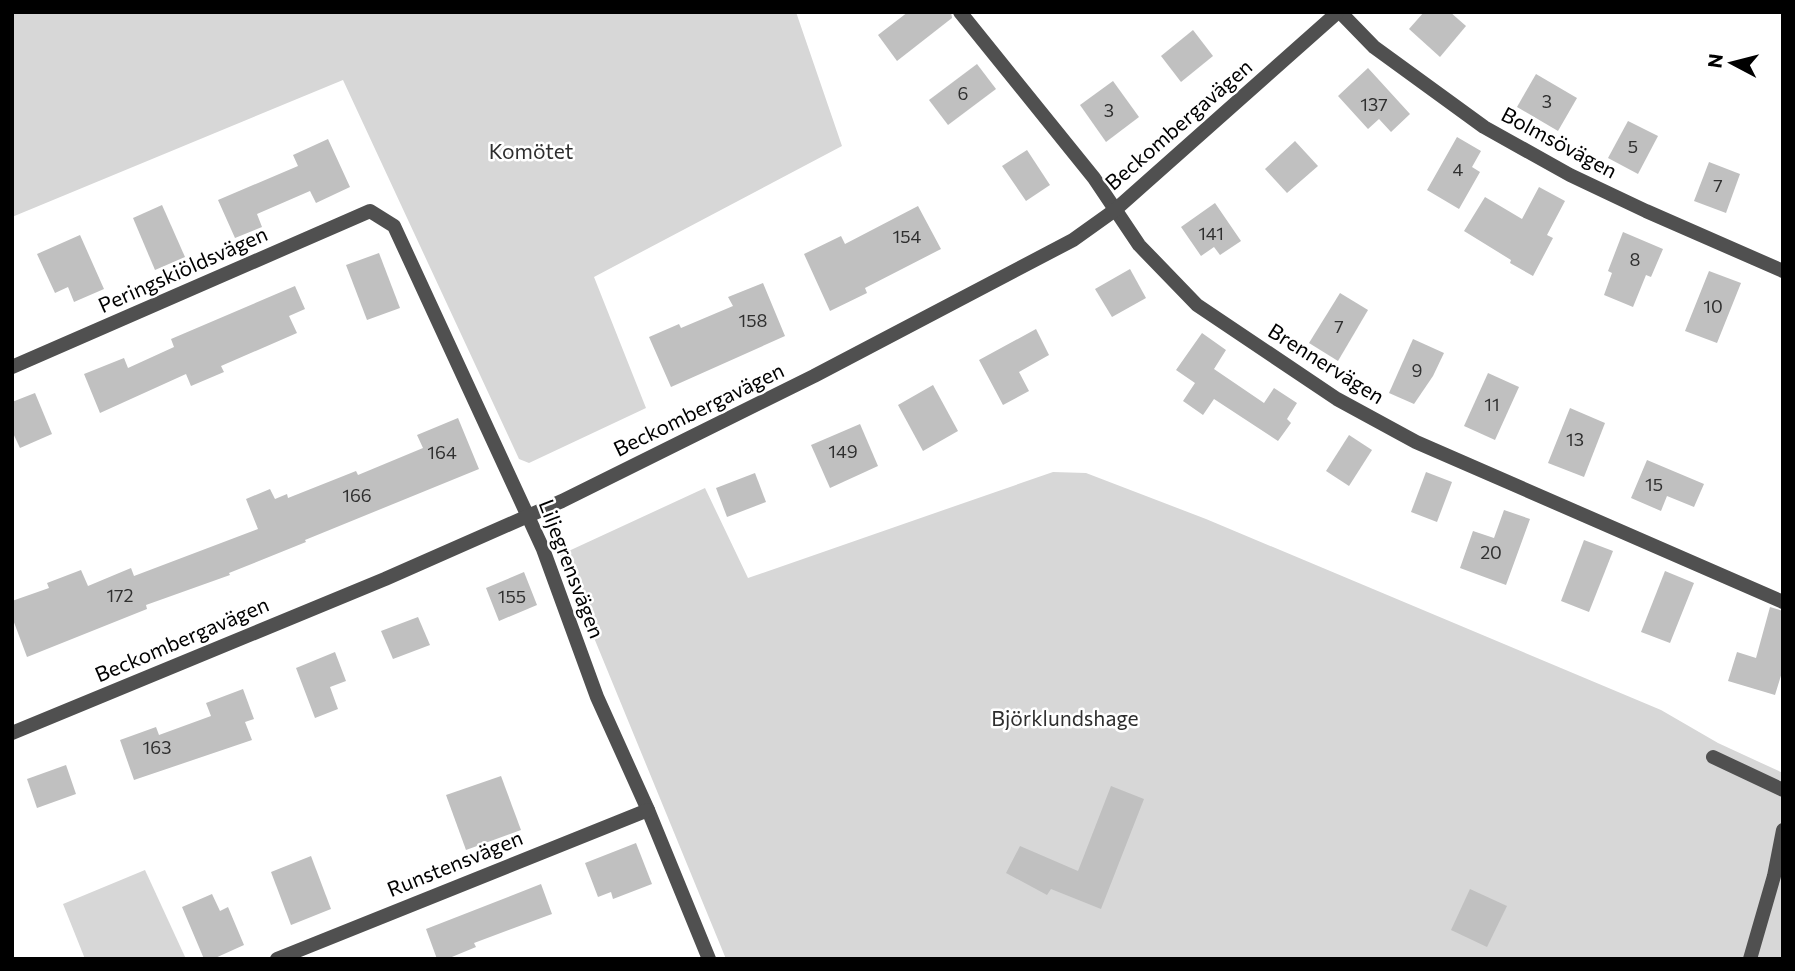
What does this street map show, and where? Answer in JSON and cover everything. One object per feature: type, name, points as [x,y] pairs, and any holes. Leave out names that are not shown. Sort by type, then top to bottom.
[{"type":"street","name":"Brennervägen","points":[[960,12],[1094,178],[1139,245],[1197,305],[1337,399],[1416,442],[1783,602]]},
{"type":"street","name":"Beckombergavägen","points":[[12,733],[372,584],[528,516],[814,376],[1073,240],[1115,210],[1339,12]]},
{"type":"street","name":"Bolmsövägen","points":[[1339,12],[1374,47],[1483,127],[1624,201],[1783,271]]},
{"type":"street","name":"Liljegrensvägen","points":[[370,211],[394,226],[528,516],[597,698],[648,810],[709,959]]},
{"type":"street","name":"Peringskiöldsvägen","points":[[12,367],[370,211]]},
{"type":"street","points":[[1713,757],[1783,790]]},
{"type":"street","name":"Runstensvägen","points":[[277,959],[648,810]]},
{"type":"street","points":[[1750,959],[1774,877],[1783,830]]},
{"type":"green space","name":"Komötet","points":[[12,12],[796,12],[842,146],[594,277],[646,408],[529,463],[519,459],[343,80],[12,217]]},
{"type":"green space","name":"Björklundshage","points":[[1053,472],[1086,473],[1206,519],[1661,710],[1718,743],[1783,773],[1783,959],[726,959],[560,555],[705,488],[748,578]]},
{"type":"green space","points":[[145,870],[186,959],[85,959],[63,904]]},
{"type":"building","points":[[908,12],[951,12],[952,18],[897,61],[878,35]]},
{"type":"building","points":[[1424,12],[1450,12],[1466,26],[1440,57],[1409,29]]},
{"type":"building","points":[[1193,30],[1213,56],[1181,82],[1161,56]]},
{"type":"building","points":[[977,64],[996,89],[948,125],[929,100]]},
{"type":"building","points":[[1368,68],[1410,114],[1391,132],[1379,119],[1368,129],[1338,96]]},
{"type":"building","points":[[1536,74],[1577,98],[1558,131],[1517,107]]},
{"type":"building","points":[[1113,81],[1139,117],[1106,142],[1080,105]]},
{"type":"building","points":[[1628,121],[1658,136],[1638,174],[1608,158]]},
{"type":"building","points":[[1457,137],[1481,151],[1472,167],[1480,172],[1459,209],[1427,190]]},
{"type":"building","points":[[328,139],[350,187],[316,203],[310,191],[257,214],[262,227],[235,238],[218,200],[298,166],[293,155]]},
{"type":"building","points":[[1295,141],[1318,166],[1287,193],[1265,169]]},
{"type":"building","points":[[1027,150],[1050,185],[1026,201],[1002,166]]},
{"type":"building","points":[[1709,162],[1740,174],[1726,213],[1694,201]]},
{"type":"building","points":[[1539,187],[1565,201],[1547,235],[1553,238],[1533,276],[1464,231],[1485,197],[1522,219]]},
{"type":"building","points":[[1215,203],[1241,241],[1220,255],[1214,247],[1201,256],[1181,227]]},
{"type":"building","points":[[162,205],[185,257],[155,270],[133,218]]},
{"type":"building","points":[[918,206],[941,249],[865,288],[867,293],[830,311],[804,254],[841,236],[845,244]]},
{"type":"building","points":[[1623,232],[1663,249],[1651,277],[1646,275],[1633,307],[1604,295],[1612,273],[1608,271]]},
{"type":"building","points":[[80,235],[104,289],[74,302],[68,287],[55,293],[37,254]]},
{"type":"building","points":[[379,253],[400,308],[367,320],[346,265]]},
{"type":"building","points":[[1130,269],[1146,298],[1112,317],[1095,289]]},
{"type":"building","points":[[1709,271],[1741,283],[1717,343],[1685,331]]},
{"type":"building","points":[[763,283],[785,336],[671,387],[649,337],[679,324],[681,328],[733,306],[728,297]]},
{"type":"building","points":[[295,286],[305,309],[289,316],[297,333],[221,366],[224,372],[191,386],[186,374],[100,413],[84,374],[124,358],[128,368],[174,347],[171,339]]},
{"type":"building","points":[[1340,293],[1368,310],[1338,361],[1309,343]]},
{"type":"building","points":[[1036,329],[1049,355],[1019,372],[1029,391],[1003,405],[979,360]]},
{"type":"building","points":[[1202,333],[1226,350],[1214,369],[1264,403],[1274,388],[1297,403],[1287,419],[1291,423],[1278,441],[1214,399],[1203,415],[1183,401],[1195,383],[1176,370]]},
{"type":"building","points":[[1413,339],[1444,353],[1433,376],[1414,404],[1389,393]]},
{"type":"building","points":[[1488,373],[1519,387],[1495,440],[1464,426]]},
{"type":"building","points":[[933,385],[958,431],[923,451],[898,405]]},
{"type":"building","points":[[35,393],[52,434],[20,448],[12,431],[12,402]]},
{"type":"building","points":[[1570,408],[1605,423],[1584,477],[1548,463]]},
{"type":"building","points":[[458,418],[479,469],[305,540],[306,542],[229,573],[230,575],[146,605],[147,609],[27,657],[12,617],[12,601],[49,588],[47,583],[81,570],[88,586],[131,568],[134,576],[258,529],[246,499],[270,489],[275,499],[287,494],[288,498],[356,471],[358,475],[423,448],[417,435]]},
{"type":"building","points":[[860,424],[878,466],[830,488],[811,445]]},
{"type":"building","points":[[1349,435],[1372,450],[1349,486],[1326,471]]},
{"type":"building","points":[[1647,460],[1704,484],[1694,507],[1667,496],[1661,511],[1631,498]]},
{"type":"building","points":[[1426,472],[1452,482],[1437,522],[1411,512]]},
{"type":"building","points":[[755,473],[766,502],[727,517],[716,488]]},
{"type":"building","points":[[1504,510],[1530,519],[1506,585],[1460,568],[1473,531],[1494,538]]},
{"type":"building","points":[[1584,540],[1613,551],[1589,612],[1561,601]]},
{"type":"building","points":[[1665,571],[1694,583],[1670,643],[1641,632]]},
{"type":"building","points":[[524,572],[537,605],[499,621],[486,588]]},
{"type":"building","points":[[1770,607],[1783,611],[1783,669],[1775,695],[1728,681],[1737,652],[1756,658]]},
{"type":"building","points":[[418,617],[430,645],[393,659],[381,631]]},
{"type":"building","points":[[335,652],[346,681],[330,687],[338,709],[315,718],[296,668]]},
{"type":"building","points":[[243,689],[254,719],[245,722],[252,740],[134,780],[120,740],[156,727],[159,735],[211,716],[206,703]]},
{"type":"building","points":[[66,765],[76,794],[37,808],[27,779]]},
{"type":"building","points":[[501,776],[521,830],[466,850],[446,795]]},
{"type":"building","points":[[1111,786],[1144,799],[1101,909],[1051,889],[1047,895],[1006,873],[1020,846],[1078,871]]},
{"type":"building","points":[[636,843],[652,884],[613,899],[611,892],[598,897],[585,863]]},
{"type":"building","points":[[311,856],[331,909],[291,925],[271,872]]},
{"type":"building","points":[[541,884],[552,914],[474,943],[476,947],[447,959],[437,959],[426,929]]},
{"type":"building","points":[[1470,889],[1507,906],[1487,947],[1451,930]]},
{"type":"building","points":[[212,894],[220,911],[228,907],[244,945],[213,959],[204,959],[182,907]]}]
